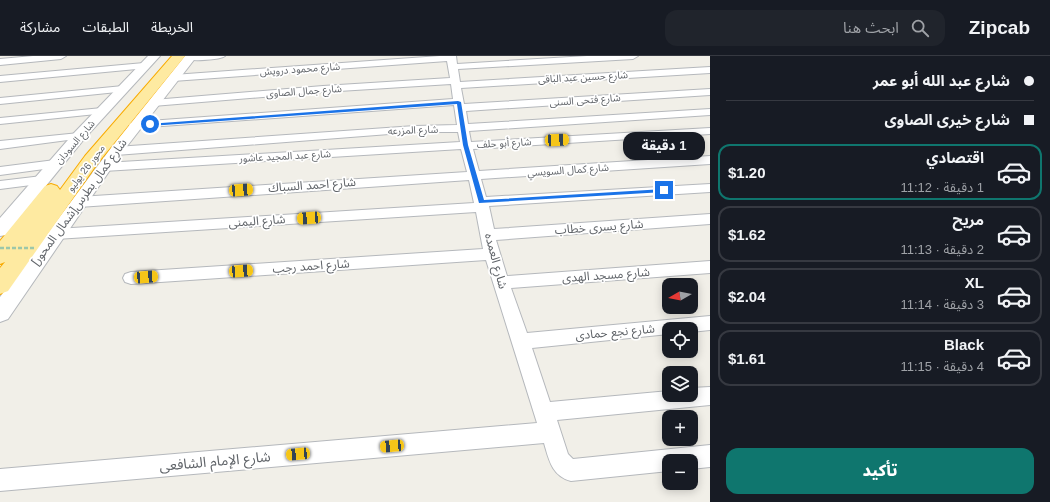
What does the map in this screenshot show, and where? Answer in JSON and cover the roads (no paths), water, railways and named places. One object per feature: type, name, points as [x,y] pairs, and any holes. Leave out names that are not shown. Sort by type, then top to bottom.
[{"type":"highway","name":"محور 26 يوليو","points":[[0,256],[95,135],[166,56]]},
{"type":"highway","name":"محور 26 يوليو","points":[[0,285],[91,160],[186,57]]},
{"type":"street","points":[[0,62],[61,56]]},
{"type":"street","points":[[186,57],[220,56]]},
{"type":"street","points":[[135,125],[454,76],[633,56]]},
{"type":"street","name":"شارع كمال بطرس[شمال المحور]","points":[[0,313],[104,167],[135,125],[173,78],[186,57]]},
{"type":"street","points":[[0,79],[149,61]]},
{"type":"street","name":"شارع السودان","points":[[0,230],[5,218],[42,180],[79,136],[149,61]]},
{"type":"street","name":"شارع حسين عبد الباقى","points":[[454,76],[710,70]]},
{"type":"street","points":[[454,76],[552,89]]},
{"type":"street","name":"شارع محمود درويش","points":[[173,78],[454,76]]},
{"type":"street","name":"شارع فتحى السنى","points":[[454,76],[710,92]]},
{"type":"street","name":"شارع جمال الصاوى","points":[[153,102],[323,89],[454,76]]},
{"type":"street","name":"شارع العمده","points":[[454,76],[466,145],[482,204],[492,254],[549,432],[560,461],[566,469],[571,470],[710,456]]},
{"type":"street","points":[[0,101],[123,89]]},
{"type":"street","points":[[0,121],[102,111]]},
{"type":"street","name":"شارع المزرعه","points":[[116,151],[415,129],[463,128],[710,112]]},
{"type":"street","name":"شارع أبو حلف","points":[[466,145],[710,131]]},
{"type":"street","points":[[0,145],[79,136]]},
{"type":"street","name":"شارع عبد المجيد عاشور","points":[[104,167],[466,145]]},
{"type":"street","name":"شارع كمال السويسي","points":[[474,177],[710,160]]},
{"type":"street","points":[[0,171],[56,164]]},
{"type":"street","name":"شارع احمد السباك","points":[[79,202],[309,185],[474,177]]},
{"type":"street","points":[[0,185],[42,180]]},
{"type":"street","name":"شارع اليمنى","points":[[56,234],[710,188]]},
{"type":"street","name":"شارع يسرى خطاب","points":[[488,235],[710,219]]},
{"type":"street","name":"شارع احمد رجب","points":[[131,278],[492,254]]},
{"type":"street","name":"شارع مسجد الهدى","points":[[502,283],[710,267]]},
{"type":"street","name":"شارع نجع حمادى","points":[[520,341],[710,323]]},
{"type":"street","points":[[543,412],[710,396]]},
{"type":"street","name":"شارع الإمام الشافعى","points":[[0,480],[549,432]]}]
